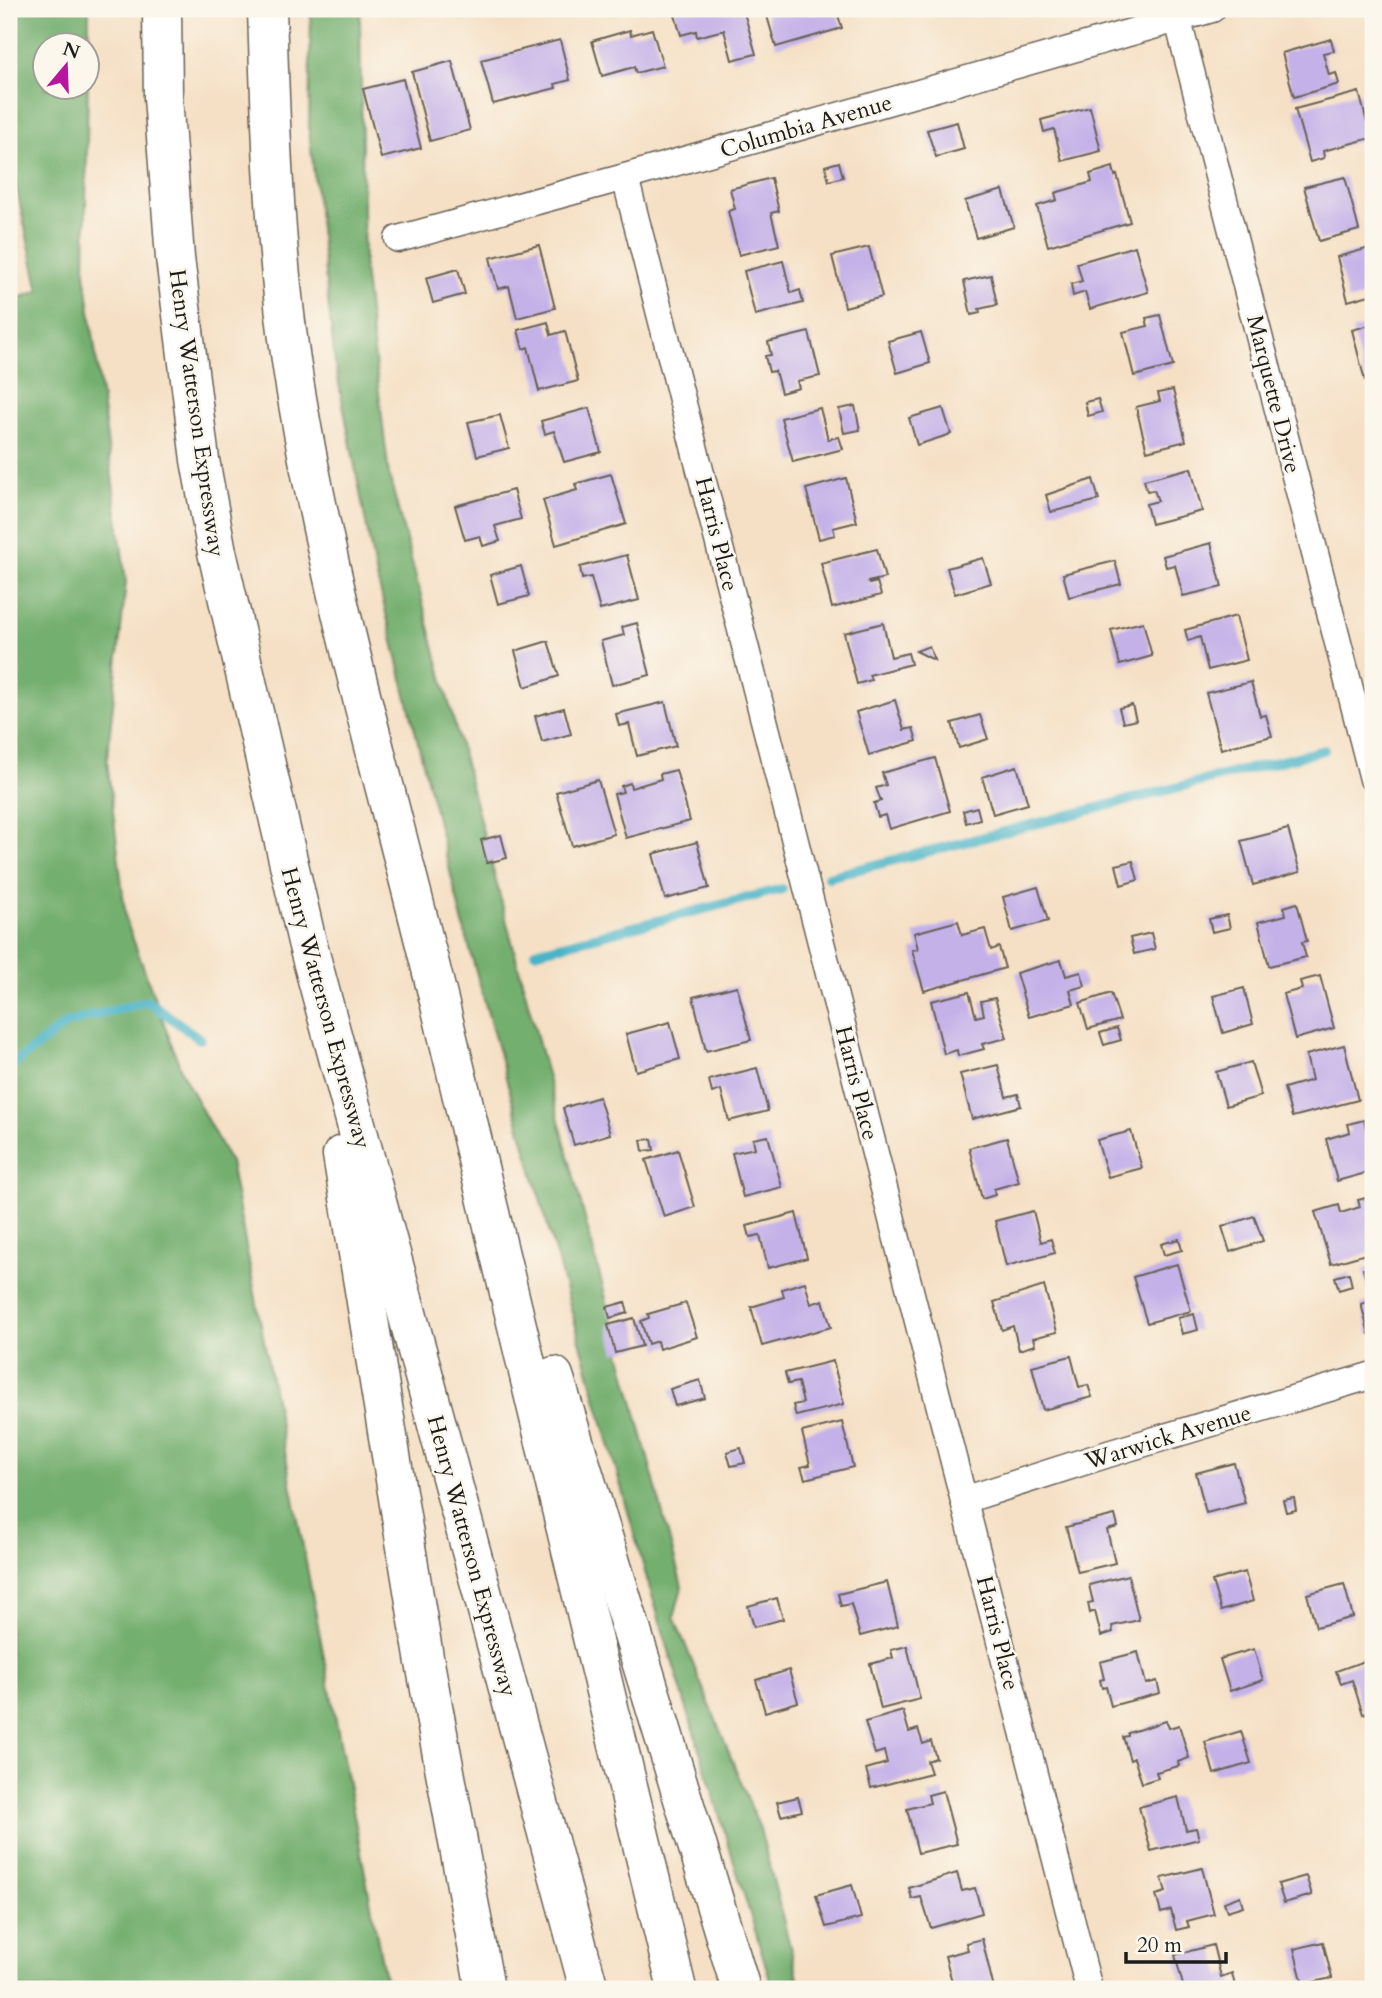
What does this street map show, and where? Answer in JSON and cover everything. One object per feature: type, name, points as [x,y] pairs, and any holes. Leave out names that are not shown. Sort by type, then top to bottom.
[{"type":"highway","name":"Henry Watterson Expressway","points":[[162,9],[168,185],[200,460],[242,670],[307,942],[589,1989]]},
{"type":"highway","points":[[267,9],[276,201],[285,303],[297,400],[335,593],[433,979],[677,1989]]},
{"type":"highway","points":[[307,942],[424,1657],[485,1989]]},
{"type":"highway","points":[[433,979],[741,1989]]},
{"type":"street","name":"Columbia Avenue","points":[[398,239],[1128,35],[1176,13],[1212,9]]},
{"type":"street","name":"Marquette Drive","points":[[1176,13],[1373,779]]},
{"type":"street","name":"Harris Place","points":[[625,177],[1090,1989]]},
{"type":"street","name":"Warwick Avenue","points":[[964,1500],[1373,1375]]},
{"type":"green space","points":[[9,9],[89,9],[89,32],[32,32],[32,102],[88,102],[85,273],[126,582],[107,760],[126,920],[183,1075],[230,1162],[387,1989],[9,1989],[9,301],[39,291],[9,154]]},
{"type":"green space","points":[[311,9],[362,9],[364,270],[389,475],[682,1587],[674,1617],[760,1829],[801,1989],[773,1989],[647,1579],[465,932],[374,565],[335,363],[309,130]]},
{"type":"building","points":[[673,9],[743,9],[756,54],[732,60],[724,30],[697,37],[696,31],[681,35]]},
{"type":"building","points":[[765,9],[836,9],[842,28],[776,47]]},
{"type":"building","points":[[652,29],[663,66],[636,73],[634,67],[602,76],[592,41],[630,30],[631,35]]},
{"type":"building","points":[[1331,39],[1334,51],[1323,53],[1329,75],[1336,73],[1339,84],[1294,97],[1282,53]]},
{"type":"building","points":[[560,40],[570,80],[555,84],[556,88],[493,104],[481,60]]},
{"type":"building","points":[[452,61],[470,130],[430,141],[412,72]]},
{"type":"building","points":[[403,79],[421,148],[381,158],[363,89]]},
{"type":"building","points":[[1359,92],[1371,138],[1323,151],[1324,158],[1310,162],[1295,109]]},
{"type":"building","points":[[1090,107],[1101,151],[1062,161],[1054,129],[1044,132],[1041,120]]},
{"type":"building","points":[[957,122],[964,149],[936,157],[927,130]]},
{"type":"building","points":[[839,162],[843,177],[829,181],[825,166]]},
{"type":"building","points":[[1113,167],[1130,222],[1048,246],[1037,206],[1057,200],[1055,193],[1092,182],[1090,174]]},
{"type":"building","points":[[1345,177],[1359,230],[1319,241],[1304,187]]},
{"type":"building","points":[[771,178],[779,211],[771,213],[779,245],[739,255],[728,211],[735,209],[730,189]]},
{"type":"building","points":[[1003,190],[1014,227],[976,238],[965,201]]},
{"type":"building","points":[[539,245],[555,308],[517,318],[509,286],[498,289],[490,258]]},
{"type":"building","points":[[1135,246],[1148,292],[1090,309],[1085,292],[1073,296],[1071,284],[1082,281],[1077,263]]},
{"type":"building","points":[[869,247],[882,297],[845,307],[832,256]]},
{"type":"building","points":[[1373,247],[1373,294],[1348,301],[1337,257]]},
{"type":"building","points":[[783,261],[791,293],[800,290],[803,303],[755,315],[744,271]]},
{"type":"building","points":[[458,269],[465,294],[433,303],[426,278]]},
{"type":"building","points":[[991,275],[997,305],[979,309],[980,313],[971,315],[964,281]]},
{"type":"building","points":[[1160,315],[1173,366],[1134,376],[1123,332],[1148,326],[1146,318]]},
{"type":"building","points":[[548,322],[551,335],[565,331],[578,381],[539,391],[528,347],[523,349],[518,330]]},
{"type":"building","points":[[1373,324],[1373,379],[1365,381],[1352,330]]},
{"type":"building","points":[[809,332],[820,376],[797,381],[799,388],[781,393],[775,371],[769,372],[765,356],[771,355],[768,342]]},
{"type":"building","points":[[921,332],[930,363],[897,373],[888,341]]},
{"type":"building","points":[[1173,390],[1186,441],[1147,451],[1136,407],[1160,401],[1158,393]]},
{"type":"building","points":[[1098,399],[1102,412],[1088,416],[1085,402]]},
{"type":"building","points":[[855,406],[860,430],[844,433],[839,409]]},
{"type":"building","points":[[589,408],[601,452],[564,462],[554,431],[545,434],[541,421]]},
{"type":"building","points":[[820,408],[828,439],[839,437],[843,449],[793,462],[781,418]]},
{"type":"building","points":[[943,408],[951,434],[917,445],[909,418]]},
{"type":"building","points":[[500,415],[509,448],[477,456],[468,422]]},
{"type":"building","points":[[1191,468],[1202,511],[1151,524],[1146,504],[1158,501],[1154,490],[1147,491],[1144,480]]},
{"type":"building","points":[[611,474],[626,524],[556,545],[543,500],[577,490],[575,484]]},
{"type":"building","points":[[846,478],[857,522],[833,528],[835,535],[819,539],[806,489]]},
{"type":"building","points":[[1093,479],[1099,500],[1051,512],[1046,495]]},
{"type":"building","points":[[513,490],[521,519],[495,526],[500,541],[483,546],[480,536],[465,540],[455,506]]},
{"type":"building","points":[[1211,543],[1222,587],[1183,596],[1175,565],[1166,567],[1163,556]]},
{"type":"building","points":[[877,549],[885,578],[868,582],[877,582],[881,595],[832,608],[821,563]]},
{"type":"building","points":[[627,555],[639,600],[600,610],[591,577],[582,579],[580,567]]},
{"type":"building","points":[[983,558],[991,583],[955,594],[947,568]]},
{"type":"building","points":[[1115,561],[1121,584],[1069,597],[1063,574]]},
{"type":"building","points":[[521,566],[529,596],[498,604],[490,575]]},
{"type":"building","points":[[1236,616],[1247,660],[1208,670],[1200,637],[1188,641],[1185,630]]},
{"type":"building","points":[[1143,622],[1152,656],[1120,665],[1111,630]]},
{"type":"building","points":[[637,623],[650,675],[612,685],[601,641],[624,635],[622,627]]},
{"type":"building","points":[[883,623],[891,657],[908,653],[911,664],[869,675],[871,680],[857,684],[844,633]]},
{"type":"building","points":[[548,641],[559,676],[525,687],[515,651]]},
{"type":"building","points":[[929,646],[934,660],[916,651]]},
{"type":"building","points":[[1251,682],[1260,716],[1266,715],[1272,736],[1221,749],[1206,693]]},
{"type":"building","points":[[895,700],[904,730],[913,728],[917,741],[869,755],[856,712]]},
{"type":"building","points":[[665,702],[676,746],[637,756],[629,724],[619,726],[616,714]]},
{"type":"building","points":[[1132,705],[1136,720],[1123,723],[1119,708]]},
{"type":"building","points":[[564,708],[571,734],[542,742],[535,716]]},
{"type":"building","points":[[980,715],[988,739],[959,748],[952,723]]},
{"type":"building","points":[[935,758],[950,811],[889,829],[885,815],[878,817],[874,803],[881,801],[876,788],[886,785],[882,773]]},
{"type":"building","points":[[1017,766],[1028,804],[993,814],[982,777]]},
{"type":"building","points":[[676,770],[690,821],[626,838],[614,794],[623,792],[621,786],[630,783],[631,788],[661,779],[660,774]]},
{"type":"building","points":[[598,780],[614,834],[572,846],[556,792]]},
{"type":"building","points":[[977,807],[980,819],[966,823],[963,811]]},
{"type":"building","points":[[1288,829],[1300,872],[1253,885],[1241,841]]},
{"type":"building","points":[[501,835],[507,858],[487,863],[481,840]]},
{"type":"building","points":[[697,842],[709,888],[665,899],[653,854]]},
{"type":"building","points":[[1133,861],[1138,880],[1121,885],[1116,865]]},
{"type":"building","points":[[1038,887],[1048,921],[1012,931],[1003,897]]},
{"type":"building","points":[[1297,903],[1307,941],[1302,942],[1306,957],[1269,966],[1258,922],[1286,915],[1284,907]]},
{"type":"building","points":[[1227,915],[1230,928],[1212,932],[1209,919]]},
{"type":"building","points":[[958,921],[962,935],[985,929],[991,950],[999,947],[1005,968],[924,991],[912,950],[918,949],[914,933]]},
{"type":"building","points":[[1151,933],[1155,949],[1134,954],[1130,938]]},
{"type":"building","points":[[1061,960],[1066,976],[1081,972],[1085,986],[1070,990],[1074,1004],[1029,1017],[1016,973]]},
{"type":"building","points":[[1320,976],[1334,1028],[1295,1039],[1283,994],[1302,989],[1300,981]]},
{"type":"building","points":[[737,986],[751,1040],[706,1051],[693,997]]},
{"type":"building","points":[[1244,988],[1253,1024],[1223,1033],[1213,996]]},
{"type":"building","points":[[969,992],[976,1017],[984,1015],[981,1001],[995,998],[1007,1038],[982,1044],[984,1049],[958,1056],[957,1050],[944,1054],[931,1001]]},
{"type":"building","points":[[1111,993],[1120,1020],[1088,1029],[1080,1003]]},
{"type":"building","points":[[670,1022],[680,1059],[636,1071],[626,1034]]},
{"type":"building","points":[[1117,1028],[1121,1040],[1104,1045],[1100,1033]]},
{"type":"building","points":[[1344,1045],[1358,1100],[1292,1117],[1284,1088],[1312,1080],[1306,1055]]},
{"type":"building","points":[[1251,1062],[1261,1096],[1226,1106],[1216,1072]]},
{"type":"building","points":[[998,1065],[1006,1097],[1018,1094],[1021,1106],[972,1119],[960,1074]]},
{"type":"building","points":[[757,1068],[768,1111],[729,1121],[721,1090],[712,1093],[709,1080]]},
{"type":"building","points":[[599,1097],[610,1134],[574,1145],[563,1108]]},
{"type":"building","points":[[1364,1120],[1373,1157],[1373,1171],[1337,1181],[1326,1139],[1350,1132],[1348,1124]]},
{"type":"building","points":[[1131,1131],[1142,1168],[1108,1177],[1097,1140]]},
{"type":"building","points":[[768,1136],[782,1187],[743,1197],[732,1153],[755,1148],[753,1139]]},
{"type":"building","points":[[1007,1138],[1019,1182],[994,1189],[995,1195],[982,1199],[969,1148]]},
{"type":"building","points":[[652,1139],[654,1150],[643,1151],[641,1140]]},
{"type":"building","points":[[678,1150],[695,1207],[664,1217],[646,1160]]},
{"type":"building","points":[[1373,1196],[1373,1252],[1331,1264],[1315,1212],[1339,1205],[1341,1213],[1360,1207],[1358,1200]]},
{"type":"building","points":[[1033,1211],[1041,1242],[1051,1239],[1055,1253],[1006,1266],[995,1221]]},
{"type":"building","points":[[796,1213],[807,1258],[768,1268],[760,1235],[750,1237],[747,1226]]},
{"type":"building","points":[[1254,1216],[1263,1241],[1230,1252],[1222,1227]]},
{"type":"building","points":[[1179,1239],[1182,1250],[1164,1255],[1161,1244]]},
{"type":"building","points":[[1177,1264],[1191,1311],[1147,1323],[1133,1277]]},
{"type":"building","points":[[1373,1267],[1373,1333],[1369,1334],[1361,1304],[1371,1301],[1363,1269]]},
{"type":"building","points":[[1349,1273],[1352,1286],[1339,1290],[1335,1277]]},
{"type":"building","points":[[805,1282],[811,1304],[823,1300],[831,1327],[762,1346],[751,1307],[784,1297],[782,1289]]},
{"type":"building","points":[[1044,1286],[1057,1332],[1033,1338],[1035,1345],[1019,1350],[1013,1326],[1002,1330],[994,1302]]},
{"type":"building","points":[[625,1302],[628,1313],[610,1318],[607,1307]]},
{"type":"building","points":[[686,1303],[697,1337],[659,1349],[657,1341],[648,1344],[641,1321],[649,1318],[648,1314]]},
{"type":"building","points":[[1194,1314],[1198,1330],[1182,1334],[1178,1318]]},
{"type":"building","points":[[634,1318],[642,1346],[615,1353],[608,1325]]},
{"type":"building","points":[[1071,1356],[1079,1387],[1088,1385],[1092,1397],[1043,1410],[1032,1366]]},
{"type":"building","points":[[833,1361],[844,1404],[796,1416],[793,1405],[803,1403],[798,1382],[788,1384],[785,1373]]},
{"type":"building","points":[[700,1380],[705,1398],[675,1406],[670,1389]]},
{"type":"building","points":[[842,1422],[853,1467],[805,1479],[801,1467],[810,1465],[802,1432]]},
{"type":"building","points":[[741,1448],[745,1463],[731,1466],[727,1452]]},
{"type":"building","points":[[1234,1463],[1245,1503],[1206,1513],[1196,1473]]},
{"type":"building","points":[[1294,1498],[1296,1510],[1286,1512],[1283,1500]]},
{"type":"building","points":[[1115,1515],[1118,1527],[1107,1530],[1115,1563],[1078,1572],[1066,1527]]},
{"type":"building","points":[[1245,1572],[1253,1601],[1221,1611],[1212,1581]]},
{"type":"building","points":[[1128,1575],[1139,1620],[1112,1626],[1113,1632],[1101,1636],[1095,1611],[1090,1613],[1088,1603],[1093,1602],[1089,1585]]},
{"type":"building","points":[[887,1582],[898,1626],[860,1636],[851,1604],[841,1606],[838,1594]]},
{"type":"building","points":[[1344,1584],[1353,1617],[1316,1627],[1307,1594]]},
{"type":"building","points":[[777,1598],[783,1619],[754,1627],[748,1606]]},
{"type":"building","points":[[907,1646],[920,1699],[881,1709],[870,1664],[893,1658],[891,1650]]},
{"type":"building","points":[[1254,1649],[1263,1680],[1230,1691],[1220,1659]]},
{"type":"building","points":[[1138,1652],[1146,1684],[1157,1681],[1160,1693],[1111,1706],[1106,1687],[1102,1688],[1100,1680],[1104,1679],[1100,1662]]},
{"type":"building","points":[[1373,1658],[1373,1711],[1363,1714],[1352,1680],[1341,1684],[1336,1671]]},
{"type":"building","points":[[789,1670],[798,1702],[765,1712],[756,1680]]},
{"type":"building","points":[[903,1711],[909,1732],[918,1729],[923,1744],[931,1741],[936,1758],[927,1761],[931,1773],[871,1788],[866,1769],[887,1763],[884,1751],[875,1754],[865,1722]]},
{"type":"building","points":[[1166,1721],[1169,1728],[1179,1725],[1189,1758],[1178,1762],[1179,1766],[1156,1772],[1158,1778],[1142,1783],[1134,1758],[1130,1760],[1123,1737]]},
{"type":"building","points":[[1241,1731],[1251,1763],[1214,1774],[1205,1742]]},
{"type":"building","points":[[943,1791],[957,1844],[918,1853],[907,1809],[930,1803],[928,1795]]},
{"type":"building","points":[[798,1797],[802,1811],[781,1816],[777,1802]]},
{"type":"building","points":[[1178,1797],[1186,1830],[1196,1828],[1199,1839],[1151,1851],[1139,1807]]},
{"type":"building","points":[[1202,1868],[1214,1914],[1187,1921],[1189,1927],[1176,1930],[1171,1910],[1161,1913],[1156,1895],[1166,1892],[1162,1878]]},
{"type":"building","points":[[957,1873],[962,1891],[975,1888],[982,1913],[931,1928],[921,1897],[912,1899],[909,1888]]},
{"type":"building","points":[[1306,1876],[1312,1895],[1284,1903],[1278,1884]]},
{"type":"building","points":[[852,1885],[861,1918],[826,1927],[816,1895]]},
{"type":"building","points":[[1240,1896],[1243,1906],[1227,1911],[1224,1902]]},
{"type":"building","points":[[982,1939],[994,1989],[954,1989],[945,1956],[968,1950],[966,1943]]},
{"type":"building","points":[[1323,1942],[1332,1978],[1303,1984],[1294,1949]]},
{"type":"building","points":[[1213,1945],[1221,1977],[1232,1973],[1235,1986],[1224,1989],[1184,1989],[1175,1955]]},
{"type":"waterway","points":[[828,877],[1324,750]]},
{"type":"waterway","points":[[535,952],[782,889]]},
{"type":"waterway","points":[[9,1064],[15,1063],[67,1023],[148,1001],[200,1039]]}]
